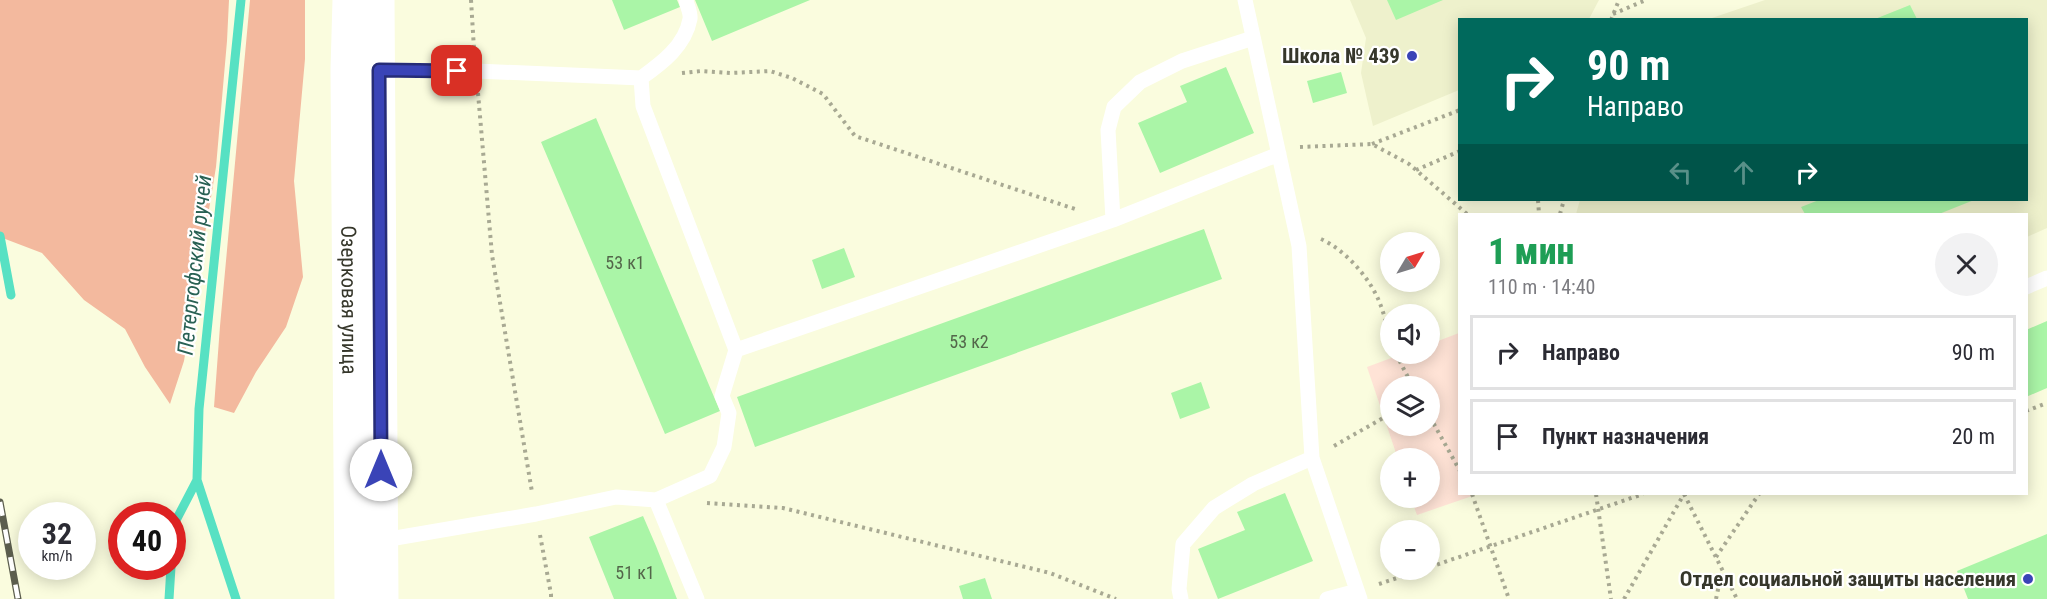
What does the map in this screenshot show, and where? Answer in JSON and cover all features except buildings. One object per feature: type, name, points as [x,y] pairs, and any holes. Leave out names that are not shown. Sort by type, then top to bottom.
[{"type":"street","name":"Озерковая улица","points":[[349,0],[363,70],[366,542],[351,599]]},
{"type":"street","name":"Озерковая улица","points":[[363,70],[378,0]]},
{"type":"street","name":"Озерковая улица","points":[[366,542],[382,599]]},
{"type":"lane","points":[[363,70],[476,71],[641,78],[668,59],[682,38],[690,17],[686,0]]},
{"type":"lane","points":[[1245,0],[1299,246],[1312,458],[1359,595],[1327,599]]},
{"type":"lane","points":[[1113,220],[1108,130],[1114,107],[1140,82],[1182,61],[1253,38]]},
{"type":"lane","points":[[366,542],[536,514],[616,497],[656,500],[710,476],[724,447],[729,413],[722,396],[736,350],[642,106],[641,78]]},
{"type":"lane","points":[[736,350],[1113,220],[1279,154]]},
{"type":"lane","points":[[2028,286],[2047,278]]},
{"type":"lane","points":[[1181,599],[1179,589],[1183,544],[1214,508],[1253,484],[1312,458]]},
{"type":"lane","points":[[656,500],[697,599]]},
{"type":"path","points":[[471,0],[492,255],[532,494]]},
{"type":"path","points":[[1612,18],[1619,0]]},
{"type":"path","points":[[1613,14],[1646,0]]},
{"type":"path","points":[[641,78],[701,71],[730,73],[770,71],[792,78],[824,94],[855,136],[1113,220]]},
{"type":"path","points":[[1279,154],[1299,147],[1372,144],[1458,111]]},
{"type":"path","points":[[1372,144],[1409,164],[1466,213]]},
{"type":"path","points":[[1416,171],[1458,152]]},
{"type":"path","points":[[1320,238],[1345,255],[1365,278],[1380,306]]},
{"type":"path","points":[[2028,410],[2047,403]]},
{"type":"path","points":[[1329,448],[1380,420]]},
{"type":"path","points":[[1440,435],[1458,467]]},
{"type":"path","points":[[1473,495],[1509,599]]},
{"type":"path","points":[[1596,495],[1611,599]]},
{"type":"path","points":[[1440,564],[1599,507],[1640,495]]},
{"type":"path","points":[[1624,599],[1683,495]]},
{"type":"path","points":[[1685,495],[1737,599]]},
{"type":"path","points":[[1716,556],[1758,495]]},
{"type":"path","points":[[702,503],[783,508],[1050,573],[1116,599]]},
{"type":"path","points":[[538,524],[551,599]]},
{"type":"path","points":[[1716,599],[1722,570]]},
{"type":"path","points":[[1359,595],[1396,580]]},
{"type":"shaded area","points":[[0,0],[229,0],[216,167],[184,361],[170,404],[145,367],[125,329],[84,300],[42,253],[0,237]]},
{"type":"shaded area","points":[[250,0],[305,0],[305,59],[294,181],[303,277],[286,327],[256,372],[234,413],[214,407]]},
{"type":"shaded area","name":"Школа № 439","points":[[1350,0],[1599,0],[1590,18],[1458,18],[1458,90],[1373,126],[1361,73],[1366,38]]},
{"type":"shaded area","points":[[1765,0],[2047,0],[2047,228],[2028,237],[2028,213],[1576,213],[1580,201],[2028,201],[2028,18],[1712,18]]},
{"type":"shaded area","points":[[1458,333],[1458,495],[1475,495],[1440,507],[1440,448],[1394,448],[1390,436],[1440,436],[1440,376],[1380,376],[1380,406],[1367,367],[1380,362],[1380,364],[1440,364],[1440,340]]},
{"type":"shaded area","points":[[1415,508],[1437,508],[1417,515]]},
{"type":"waterway","name":"Петергофский ручей","points":[[186,502],[197,480],[199,409],[241,0]]},
{"type":"waterway","points":[[0,236],[11,295]]},
{"type":"waterway","points":[[197,480],[236,599]]},
{"type":"waterway","name":"Петергофский ручей","points":[[169,599],[170,580]]},
{"type":"railway","points":[[0,502],[18,599]]},
{"type":"place","name":"Школа № 439","points":[[1412,56]]},
{"type":"place","name":"Отдел социальной защиты населения","points":[[2028,579]]},
{"type":"route","points":[[381,470],[379,70],[457,71]]}]
